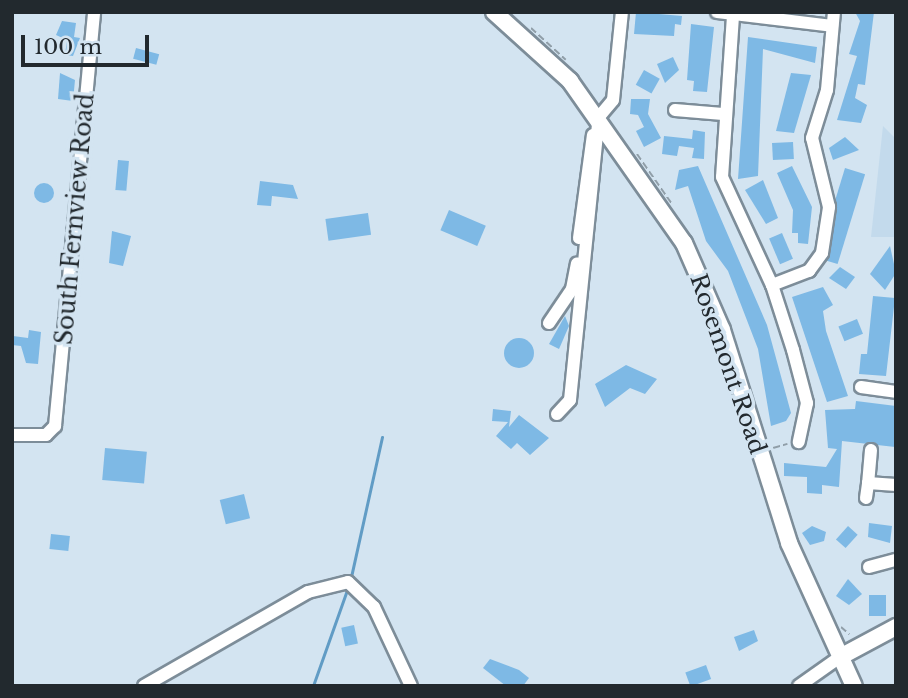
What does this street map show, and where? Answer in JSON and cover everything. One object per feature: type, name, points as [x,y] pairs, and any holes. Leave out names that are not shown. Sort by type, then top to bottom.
[{"type":"main road","name":"Rosemont Road","points":[[494,12],[552,60],[598,118],[658,200],[701,279],[784,530],[854,686]]},
{"type":"main road","points":[[840,657],[896,627]]},
{"type":"street","name":"South Fernview Road","points":[[12,435],[46,435],[55,426],[94,12]]},
{"type":"street","points":[[549,323],[572,289],[598,118],[613,100],[622,12]]},
{"type":"street","points":[[717,12],[733,16],[833,19],[825,101],[812,138],[829,207],[822,253],[810,270],[772,285]]},
{"type":"street","points":[[733,16],[723,114],[722,177],[772,285],[807,403],[799,442]]},
{"type":"street","points":[[675,110],[723,114]]},
{"type":"street","points":[[557,414],[570,400],[598,118]]},
{"type":"street","points":[[861,387],[896,392]]},
{"type":"street","points":[[866,498],[871,450]]},
{"type":"street","points":[[868,483],[896,485]]},
{"type":"street","points":[[869,566],[896,560]]},
{"type":"street","points":[[144,686],[298,597],[348,582],[374,607],[411,686]]},
{"type":"street","points":[[799,686],[840,657]]},
{"type":"path","points":[[768,449],[784,444]]},
{"type":"shaded area","points":[[883,126],[896,139],[896,237],[871,237]]},
{"type":"building","points":[[636,12],[682,16],[681,25],[675,24],[674,36],[634,34]]},
{"type":"building","points":[[855,12],[874,12],[865,85],[858,84],[855,98],[867,105],[861,123],[837,120],[857,56],[849,54],[860,21]]},
{"type":"building","points":[[62,21],[76,23],[74,37],[80,38],[73,56],[65,55],[67,40],[56,35]]},
{"type":"building","points":[[691,24],[714,27],[707,92],[693,91],[694,81],[687,80]]},
{"type":"building","points":[[748,37],[817,47],[815,63],[763,49],[758,176],[738,179]]},
{"type":"building","points":[[136,48],[159,54],[156,65],[133,59]]},
{"type":"building","points":[[673,57],[679,70],[665,83],[657,64]]},
{"type":"building","points":[[644,70],[660,79],[652,94],[636,85]]},
{"type":"building","points":[[60,73],[75,80],[73,101],[58,99]]},
{"type":"building","points":[[791,73],[811,75],[794,133],[776,131]]},
{"type":"building","points":[[631,99],[650,99],[648,114],[661,138],[644,147],[636,131],[644,127],[638,115],[630,114]]},
{"type":"building","points":[[693,130],[705,132],[704,159],[692,158],[694,148],[679,146],[677,156],[662,154],[664,136],[692,139]]},
{"type":"building","points":[[845,137],[859,150],[833,160],[829,148]]},
{"type":"building","points":[[793,142],[794,159],[773,160],[772,143]]},
{"type":"building","points":[[118,160],[129,161],[126,191],[115,190]]},
{"type":"building","points":[[698,166],[767,325],[791,413],[786,421],[771,426],[758,349],[728,271],[706,241],[688,186],[675,190],[679,170]]},
{"type":"building","points":[[792,166],[812,207],[808,244],[798,243],[798,233],[792,233],[793,210],[777,173]]},
{"type":"building","points":[[845,168],[865,174],[838,264],[818,258]]},
{"type":"building","points":[[763,180],[778,218],[766,224],[745,190]]},
{"type":"building","points":[[260,181],[293,185],[298,199],[272,196],[271,206],[257,205]]},
{"type":"building","points":[[44,183],[51,186],[54,193],[51,200],[44,203],[37,200],[34,193],[37,186]]},
{"type":"building","points":[[449,210],[486,226],[477,246],[440,230]]},
{"type":"building","points":[[368,213],[371,235],[328,241],[325,219]]},
{"type":"building","points":[[112,231],[131,236],[123,266],[109,263]]},
{"type":"building","points":[[782,233],[793,259],[780,264],[769,238]]},
{"type":"building","points":[[890,246],[896,273],[885,290],[870,274]]},
{"type":"building","points":[[840,267],[855,277],[846,289],[829,278]]},
{"type":"building","points":[[823,287],[833,305],[823,311],[826,331],[848,396],[827,402],[792,297]]},
{"type":"building","points":[[873,296],[895,298],[886,376],[859,374],[861,354],[867,354]]},
{"type":"building","points":[[565,316],[569,326],[559,349],[549,344]]},
{"type":"building","points":[[857,319],[863,334],[844,341],[838,326]]},
{"type":"building","points":[[29,330],[41,332],[38,364],[26,363],[21,346],[12,345],[13,336],[28,338]]},
{"type":"building","points":[[519,338],[529,343],[534,353],[529,363],[519,368],[509,363],[504,353],[509,343]]},
{"type":"building","points":[[626,365],[657,379],[645,394],[630,388],[605,407],[595,384]]},
{"type":"building","points":[[856,401],[896,406],[895,447],[842,441],[839,487],[822,485],[822,494],[807,493],[807,477],[784,476],[784,463],[826,467],[837,449],[828,448],[825,410],[855,409]]},
{"type":"building","points":[[493,409],[511,411],[509,427],[519,415],[549,438],[530,455],[517,443],[511,449],[496,436],[508,422],[492,421]]},
{"type":"building","points":[[105,448],[147,452],[144,484],[102,480]]},
{"type":"building","points":[[244,494],[250,518],[226,524],[220,500]]},
{"type":"building","points":[[869,523],[892,526],[890,543],[868,537]]},
{"type":"building","points":[[812,526],[826,532],[824,541],[810,545],[802,533]]},
{"type":"building","points":[[848,526],[858,535],[846,548],[836,539]]},
{"type":"building","points":[[51,534],[70,536],[68,551],[49,549]]},
{"type":"building","points":[[848,579],[862,594],[849,605],[836,596]]},
{"type":"building","points":[[869,595],[886,595],[886,616],[869,616]]},
{"type":"building","points":[[354,625],[358,644],[345,646],[341,628]]},
{"type":"building","points":[[754,630],[758,641],[739,651],[734,637]]},
{"type":"building","points":[[490,659],[519,670],[529,678],[523,686],[506,686],[483,668]]},
{"type":"building","points":[[706,665],[711,679],[690,686],[685,673]]},
{"type":"waterway","points":[[351,577],[382,437]]},
{"type":"waterway","points":[[313,686],[348,587]]}]
